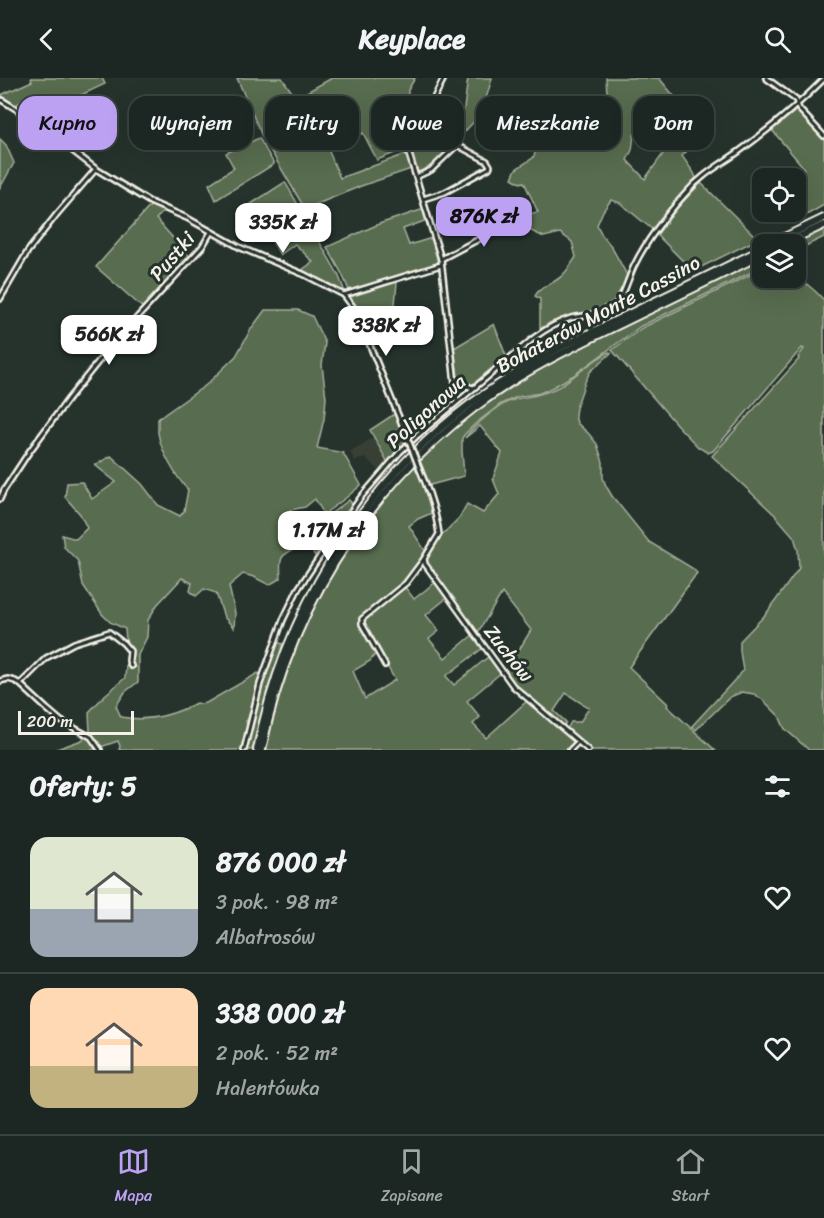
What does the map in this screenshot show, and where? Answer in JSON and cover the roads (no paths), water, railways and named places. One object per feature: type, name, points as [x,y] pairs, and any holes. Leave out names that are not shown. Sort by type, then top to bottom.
[{"type":"highway","points":[[791,234],[824,218]]},
{"type":"highway","points":[[805,234],[824,225]]},
{"type":"highway","name":"Bohaterów Monte Cassino","points":[[257,750],[276,675],[291,637],[320,577],[383,486],[418,449],[470,404],[536,361],[752,254]]},
{"type":"highway","name":"Bohaterów Monte Cassino","points":[[262,750],[276,695],[310,607],[363,521],[387,490],[423,453],[473,408],[538,366],[752,260]]},
{"type":"street","points":[[444,78],[408,151],[441,259],[458,401]]},
{"type":"street","points":[[766,78],[796,100],[799,109],[824,136]]},
{"type":"street","name":"Poligonowa","points":[[244,750],[254,705],[283,620],[305,578],[361,497],[382,471],[418,435],[544,330],[569,319],[609,311],[616,307],[634,266],[653,234],[688,190],[706,173],[740,151],[798,105],[824,80]]},
{"type":"street","points":[[0,99],[29,117],[96,169],[150,202],[187,218],[239,247],[305,275],[344,295],[356,311],[431,497],[439,534],[424,560],[406,583],[362,620],[362,624],[385,665]]},
{"type":"street","points":[[416,177],[431,170],[457,145],[487,161],[489,166],[445,192],[423,199]]},
{"type":"street","points":[[0,299],[28,252],[96,169]]},
{"type":"street","points":[[441,259],[517,219]]},
{"type":"street","name":"Pustki","points":[[0,499],[29,452],[69,398],[111,346],[202,247],[211,232]]},
{"type":"street","points":[[344,295],[441,265]]},
{"type":"street","points":[[456,382],[473,388]]},
{"type":"street","name":"Zuchów","points":[[424,560],[509,681],[588,750]]},
{"type":"street","points":[[20,684],[46,658],[74,643],[109,632],[130,651],[131,666]]},
{"type":"street","points":[[0,681],[8,679],[20,684],[61,721],[91,737],[100,750]]},
{"type":"street","points":[[570,750],[579,742]]}]
